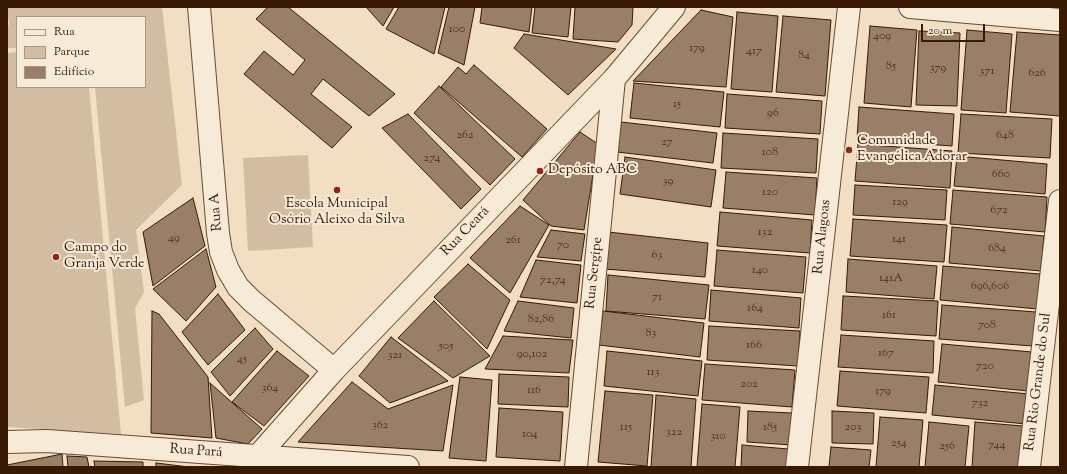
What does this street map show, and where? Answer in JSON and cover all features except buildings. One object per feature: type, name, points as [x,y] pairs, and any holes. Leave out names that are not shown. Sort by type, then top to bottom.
[{"type":"street","name":"Rua A","points":[[199,7],[218,233],[228,270],[238,287],[252,301],[334,370]]},
{"type":"street","name":"Rua Ceará","points":[[257,457],[334,370],[614,79],[674,7]]},
{"type":"street","name":"Rua Alagoas","points":[[797,467],[849,7]]},
{"type":"street","points":[[910,7],[1060,20]]},
{"type":"street","name":"Rua Sergipe","points":[[576,467],[614,79]]},
{"type":"street","name":"Rua Rio Grande do Sul","points":[[1029,467],[1060,201]]},
{"type":"street","name":"Rua Pará","points":[[7,442],[47,441],[408,467]]},
{"type":"green space","points":[[7,7],[162,7],[182,185],[136,230],[144,292],[135,308],[144,400],[125,407],[95,88],[146,88],[146,16],[16,16],[16,48],[7,48],[7,25],[9,25]]},
{"type":"green space","name":"Campo do Granja Verde","points":[[16,52],[16,88],[89,88],[121,434],[7,427],[7,53]]},
{"type":"green space","points":[[308,155],[313,247],[248,251],[243,158]]},
{"type":"place","name":"Comunidade Evangélica Adorar","points":[[849,150]]},
{"type":"place","name":"Depósito ABC","points":[[540,171]]},
{"type":"place","name":"Escola Municipal Osório Aleixo da Silva","points":[[337,190]]},
{"type":"place","name":"Campo do Granja Verde","points":[[56,257]]}]
